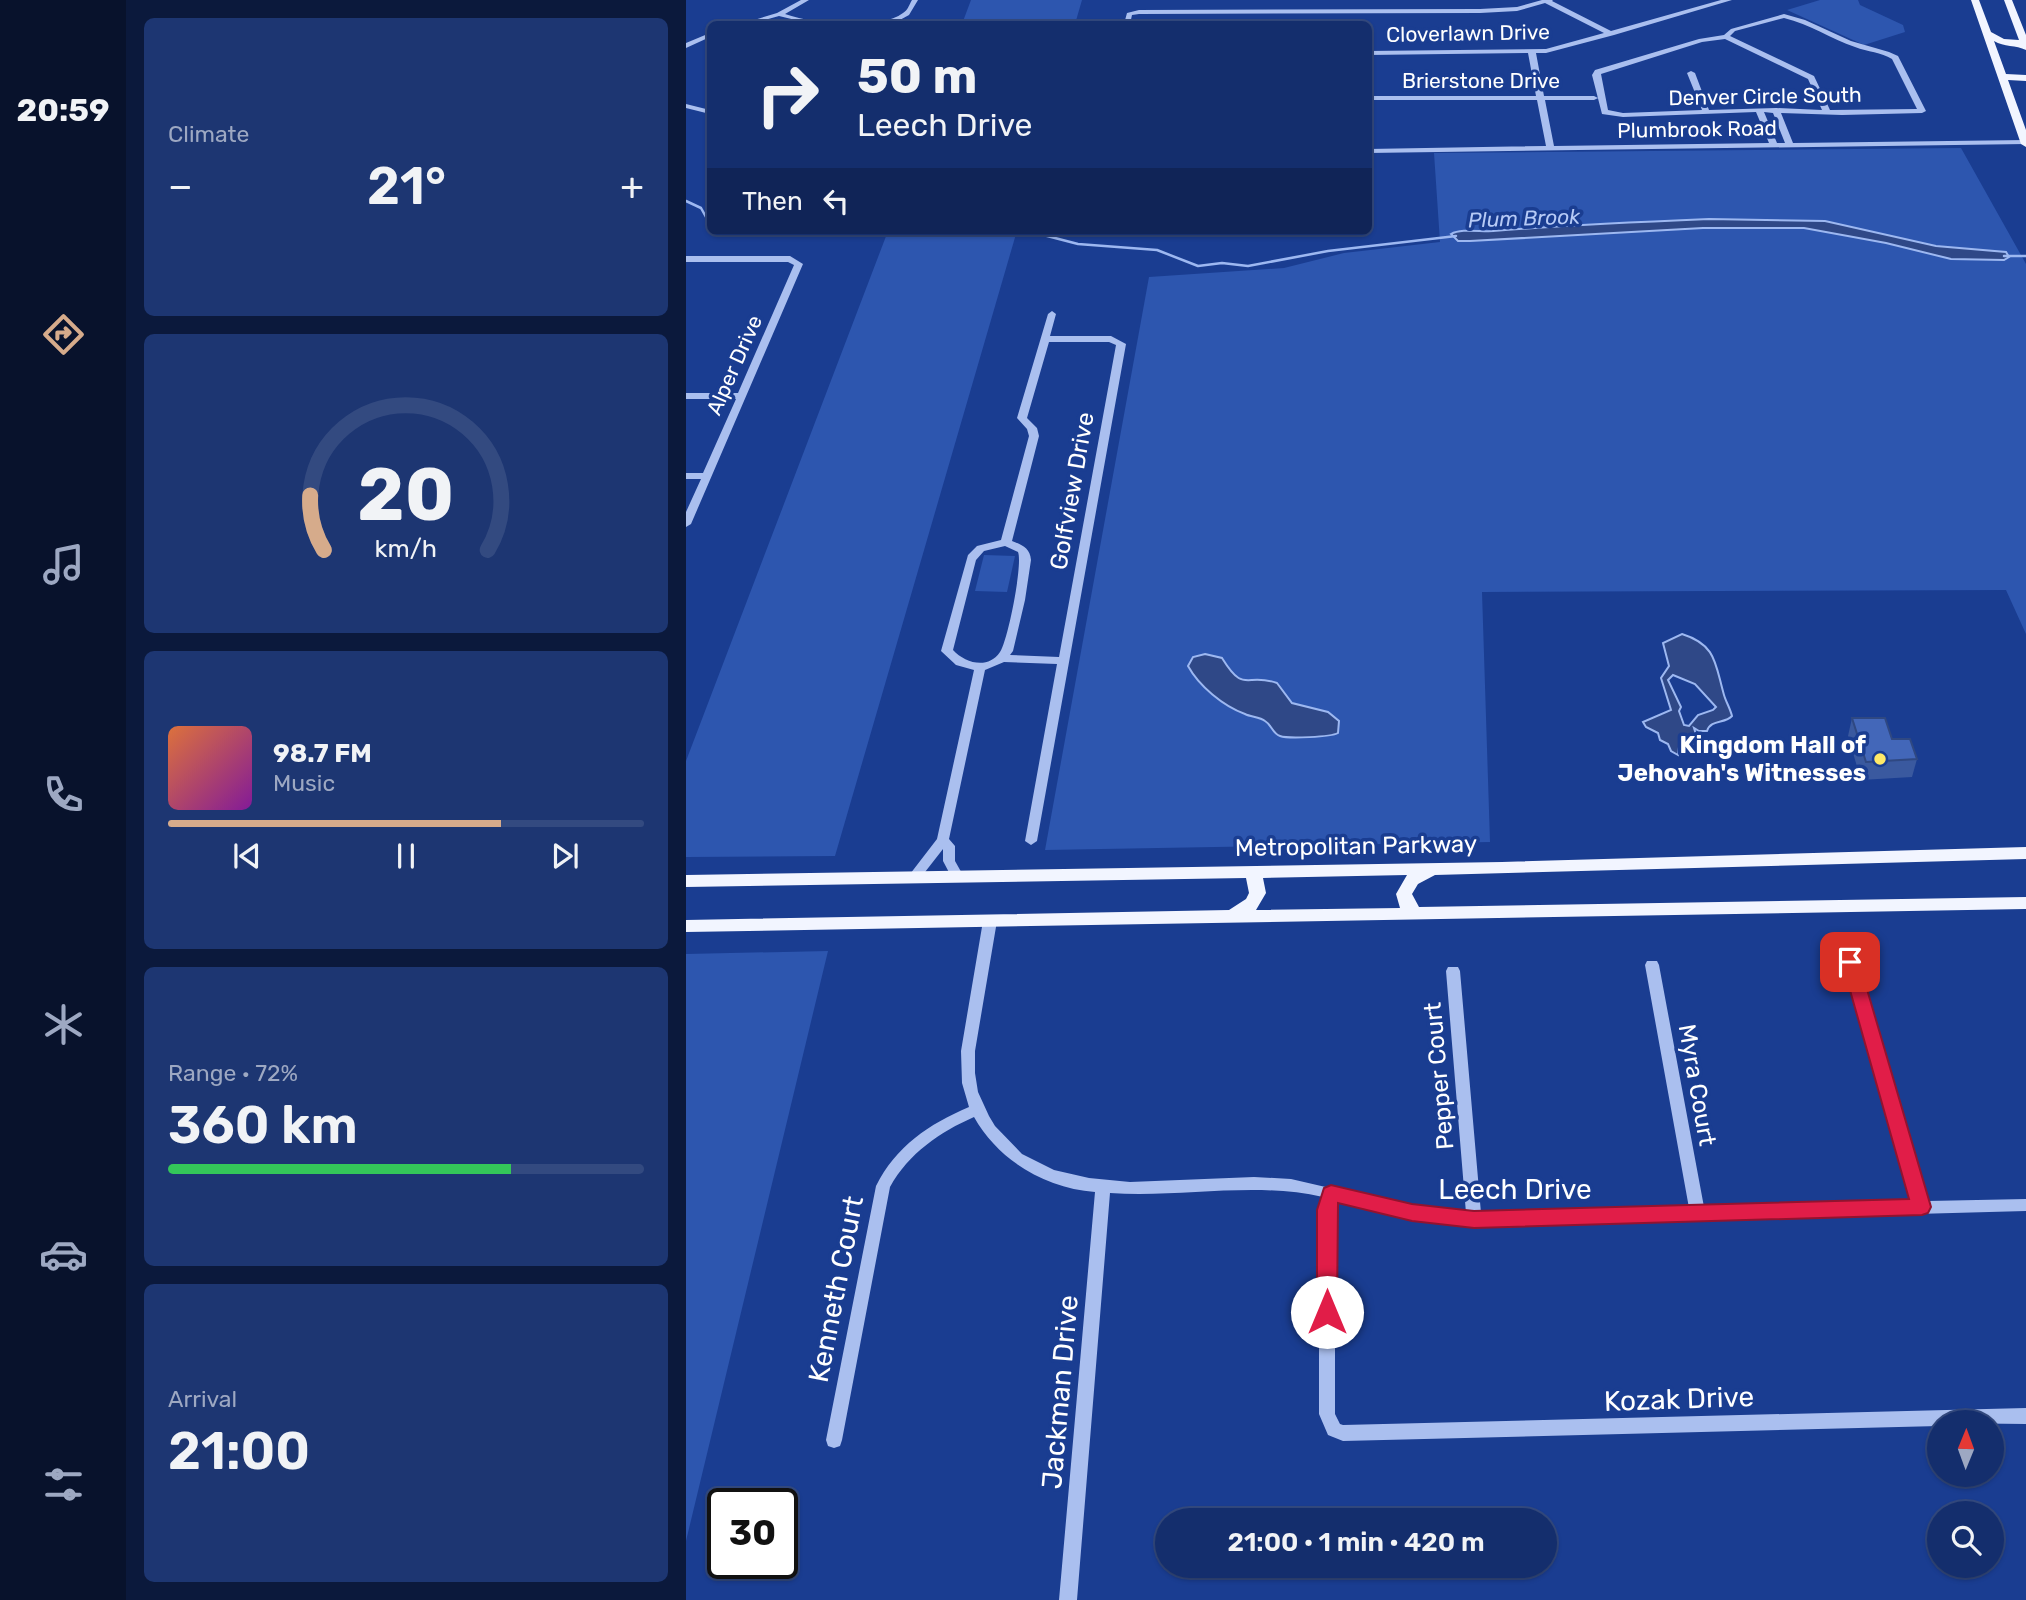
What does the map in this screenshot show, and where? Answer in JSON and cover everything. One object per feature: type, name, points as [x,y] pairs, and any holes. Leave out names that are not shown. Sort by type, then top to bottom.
[{"type":"main road","points":[[1975,0],[2026,143]]},
{"type":"main road","points":[[1988,34],[2002,42],[2025,45],[2008,0]]},
{"type":"main road","points":[[2003,77],[2026,78]]},
{"type":"main road","name":"Metropolitan Parkway","points":[[686,881],[1433,869],[2026,853]]},
{"type":"main road","points":[[1416,914],[1405,901],[1407,886],[1420,874],[1433,869]]},
{"type":"main road","points":[[1231,917],[1250,907],[1258,897],[1258,886],[1251,872]]},
{"type":"main road","points":[[686,926],[2026,903]]},
{"type":"street","points":[[754,21],[779,14],[806,0]]},
{"type":"street","points":[[896,21],[908,13],[915,0]]},
{"type":"street","points":[[1302,0],[1302,12]]},
{"type":"street","name":"Cloverlawn Drive","points":[[1372,53],[1532,53],[1559,49],[1729,0]]},
{"type":"street","points":[[1128,21],[1129,14],[1133,12],[1489,11],[1517,9],[1548,1],[1612,34]]},
{"type":"street","points":[[779,14],[805,21]]},
{"type":"street","name":"Denver Circle South","points":[[1609,115],[1759,110],[1922,111],[1895,58],[1858,46],[1801,20],[1784,16],[1733,30],[1726,37]]},
{"type":"street","points":[[686,46],[707,36]]},
{"type":"street","points":[[1609,115],[1604,107],[1596,74],[1701,40],[1726,37],[1811,78],[1827,112]]},
{"type":"street","points":[[1532,53],[1550,148]]},
{"type":"street","points":[[1691,73],[1707,113]]},
{"type":"street","name":"Brierstone Drive","points":[[1372,98],[1594,98]]},
{"type":"street","points":[[686,106],[707,111]]},
{"type":"street","points":[[1759,110],[1774,145]]},
{"type":"street","points":[[1776,110],[1790,145]]},
{"type":"street","name":"Plumbrook Road","points":[[1372,151],[2026,143]]},
{"type":"street","name":"Alper Drive","points":[[686,259],[797,260],[799,264],[686,524]]},
{"type":"street","points":[[1006,543],[1034,436],[1032,428],[1022,418],[1052,314]]},
{"type":"street","name":"Golfview Drive","points":[[1045,339],[1111,339],[1121,344],[1063,661]]},
{"type":"street","points":[[686,396],[742,396]]},
{"type":"street","points":[[686,477],[706,476]]},
{"type":"street","points":[[1003,658],[1007,651],[1026,555],[1006,543],[974,551],[947,651],[952,658],[965,666],[980,667],[1003,658],[1063,661],[1031,841]]},
{"type":"street","points":[[913,878],[943,840],[980,667]]},
{"type":"street","points":[[943,840],[949,846],[949,861],[958,877]]},
{"type":"street","name":"Leech Drive","points":[[990,921],[966,1065],[971,1097],[976,1110],[996,1139],[1014,1156],[1034,1168],[1062,1179],[1103,1188],[1274,1184],[1331,1193],[1412,1212],[1474,1220],[2026,1205]]},
{"type":"street","points":[[1850,962],[1922,1207]]},
{"type":"street","name":"Myra Court","points":[[1652,965],[1698,1214]]},
{"type":"street","name":"Pepper Court","points":[[1453,971],[1474,1220]]},
{"type":"street","name":"Kenneth Court","points":[[834,1440],[883,1186],[898,1162],[923,1138],[952,1120],[976,1110]]},
{"type":"street","name":"Jackman Drive","points":[[1068,1600],[1103,1188]]},
{"type":"street","name":"Kozak Drive","points":[[1331,1193],[1327,1210],[1327,1414],[1334,1430],[1351,1434],[2026,1416]]},
{"type":"shaded area","points":[[971,0],[1082,0],[1076,21],[963,21]]},
{"type":"shaded area","points":[[1820,0],[1858,0],[1860,5],[1903,25],[1905,32],[1864,45],[1787,10]]},
{"type":"shaded area","points":[[1961,148],[2026,264],[2026,634],[2006,590],[1482,592],[1490,842],[1045,850],[1149,277],[1284,268],[1344,253],[1440,242],[1434,153]]},
{"type":"shaded area","points":[[1709,219],[1825,221],[1936,246],[2006,252],[2009,257],[2004,260],[1951,259],[1886,243],[1804,228],[1703,228],[1470,241],[1458,241],[1451,234],[1466,231]]},
{"type":"shaded area","points":[[886,235],[1016,235],[835,856],[686,857],[686,761]]},
{"type":"shaded area","points":[[984,555],[1015,556],[1007,592],[975,591]]},
{"type":"shaded area","points":[[1682,634],[1708,650],[1716,665],[1732,716],[1715,723],[1707,731],[1694,728],[1700,747],[1680,739],[1678,755],[1660,740],[1658,733],[1646,727],[1643,722],[1671,710],[1661,678],[1669,666],[1663,643]],"holes":[[[1673,675],[1695,684],[1716,707],[1698,715],[1689,726],[1684,725],[1679,711],[1681,707],[1668,680]]]},
{"type":"shaded area","points":[[1205,654],[1222,658],[1241,679],[1277,683],[1292,703],[1328,712],[1339,721],[1338,733],[1309,737],[1280,736],[1263,720],[1228,706],[1205,688],[1188,666],[1193,657]]},
{"type":"shaded area","points":[[828,951],[686,1541],[686,954]]},
{"type":"building","points":[[1852,718],[1885,718],[1892,739],[1910,739],[1917,759],[1866,762]]},
{"type":"waterway","name":"Plum Brook","points":[[686,201],[701,208],[707,217]]},
{"type":"waterway","name":"Plum Brook","points":[[1043,235],[1078,244],[1157,250],[1198,266],[1222,263],[1248,266],[1328,251],[1456,236]]},
{"type":"waterway","name":"Plum Brook","points":[[2004,256],[2026,256]]},
{"type":"place","name":"Kingdom Hall of Jehovah's Witnesses","points":[[1880,759]]},
{"type":"route","points":[[1327,1312],[1327,1210],[1331,1193],[1412,1212],[1474,1220],[1922,1207],[1850,962]]}]
